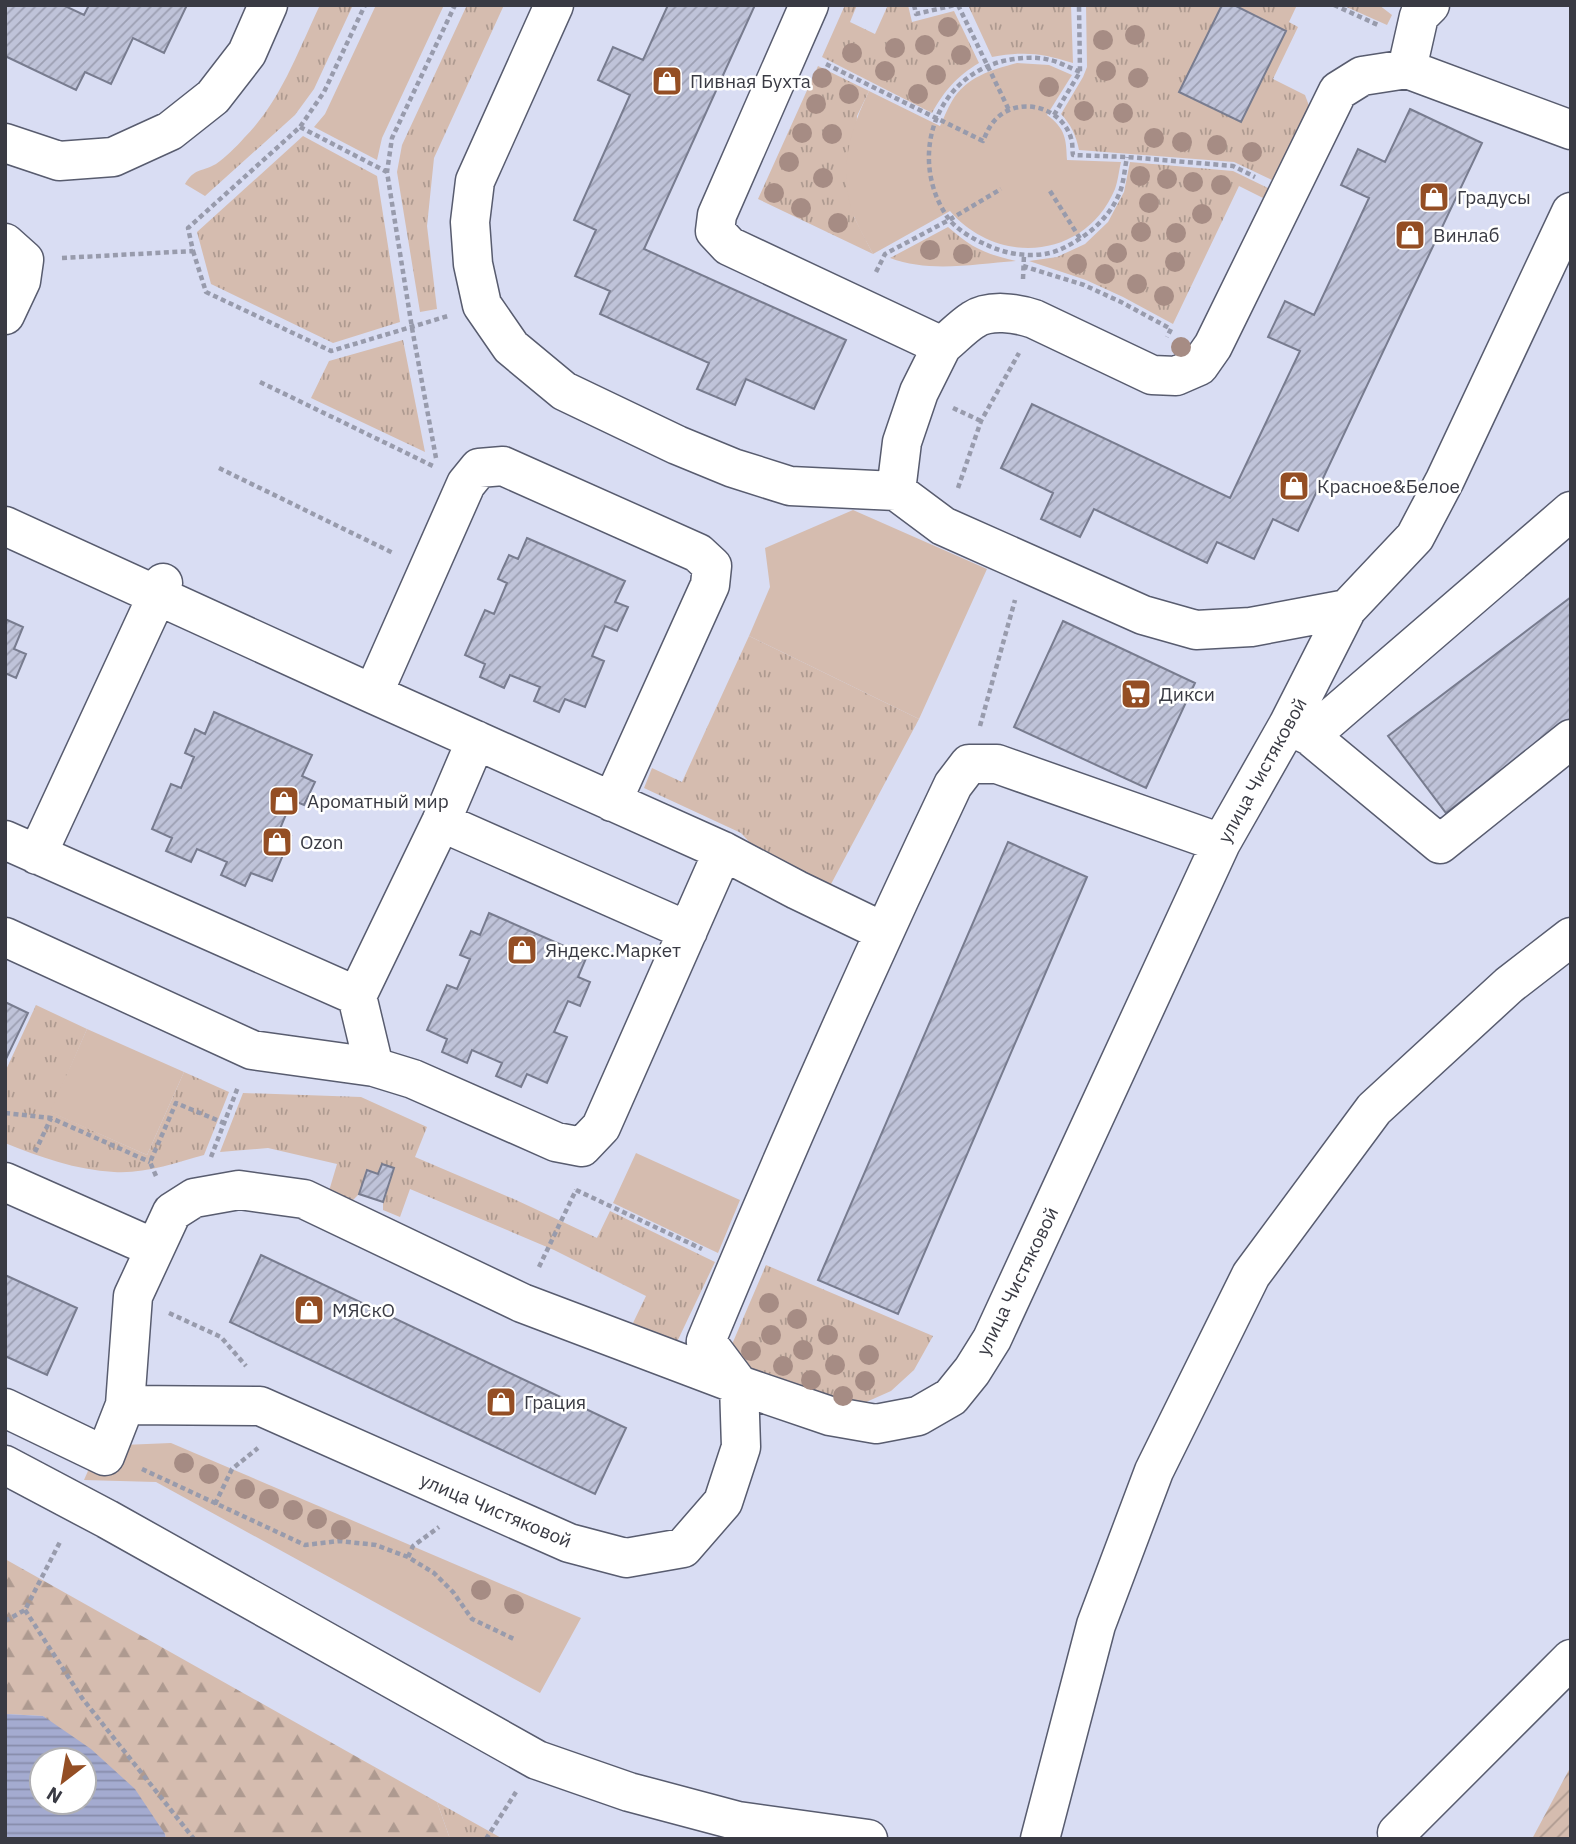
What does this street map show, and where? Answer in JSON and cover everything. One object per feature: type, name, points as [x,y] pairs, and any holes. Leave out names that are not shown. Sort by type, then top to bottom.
[{"type":"street","points":[[5,143],[59,161],[113,157],[170,131],[214,97],[247,53],[268,5]]},
{"type":"street","points":[[554,5],[475,181],[470,222],[473,264],[482,305],[511,347],[564,391],[677,445],[733,468],[790,486],[896,491],[943,526],[1143,615],[1196,630],[1251,626],[1348,609]]},
{"type":"street","points":[[809,5],[716,215],[715,231],[729,246],[942,346]]},
{"type":"street","points":[[1410,55],[1419,16],[1430,5]]},
{"type":"street","points":[[896,491],[902,442],[919,392],[942,346],[975,318],[1002,313],[1034,319],[1152,374],[1176,376],[1199,366],[1213,346],[1338,91],[1362,76],[1410,55],[1571,130]]},
{"type":"street","name":"улица Чистяковой","points":[[125,1405],[260,1406],[569,1543],[626,1558],[683,1548],[723,1502],[741,1447],[739,1385],[830,1416],[876,1424],[918,1416],[951,1397],[972,1371],[992,1339],[1221,843],[1299,731],[1348,609],[1415,537],[1445,480],[1571,212]]},
{"type":"street","points":[[5,315],[20,281],[14,252]]},
{"type":"street","points":[[373,694],[466,484],[479,468],[503,466],[698,553],[712,566],[710,585],[612,802]]},
{"type":"street","points":[[1571,511],[1299,731],[1440,844],[1571,739]]},
{"type":"street","points":[[5,526],[98,560],[373,694],[723,851],[884,932]]},
{"type":"street","points":[[160,589],[21,848],[358,996]]},
{"type":"street","points":[[374,1067],[358,996],[441,822],[476,740]]},
{"type":"street","points":[[739,1385],[706,1341],[884,932],[953,785],[970,764],[997,764],[1221,843]]},
{"type":"street","points":[[441,822],[688,931]]},
{"type":"street","points":[[5,937],[252,1050],[374,1067],[413,1079],[556,1142],[582,1147],[601,1128],[723,851]]},
{"type":"street","points":[[1040,1839],[1096,1625],[1154,1471],[1251,1275],[1374,1109],[1509,985],[1571,937]]},
{"type":"street","points":[[5,1182],[155,1248]]},
{"type":"street","points":[[79,1504],[119,1460],[133,1296],[155,1248],[183,1205],[239,1190],[304,1199],[522,1303],[739,1385]]},
{"type":"street","points":[[5,1408],[119,1460]]},
{"type":"street","points":[[5,1465],[537,1760],[629,1792],[738,1821],[868,1839]]},
{"type":"street","points":[[1402,1839],[1397,1833],[1571,1659]]},
{"type":"path","points":[[365,5],[324,92],[300,127],[188,228],[206,292],[331,351],[482,305]]},
{"type":"path","points":[[260,382],[437,468],[387,172],[392,138],[455,5]]},
{"type":"path","points":[[914,5],[916,14],[957,5],[1009,110]]},
{"type":"path","points":[[1054,115],[1080,72],[1079,5]]},
{"type":"path","points":[[1334,5],[1410,55]]},
{"type":"path","points":[[791,47],[983,141],[998,117],[1009,110],[1024,106],[1040,108],[1054,115],[1065,126],[1072,139],[1073,155],[1233,166],[1287,193]]},
{"type":"path","points":[[1080,72],[1050,60],[1018,58],[987,65],[965,78],[948,97],[935,119],[929,145],[929,171],[936,196],[949,220],[972,238],[998,251],[1024,255],[1054,251],[1081,240],[1105,218],[1121,189],[1127,157]]},
{"type":"path","points":[[300,127],[387,172]]},
{"type":"path","points":[[858,307],[885,254],[1001,189]]},
{"type":"path","points":[[1050,191],[1081,240]]},
{"type":"path","points":[[14,252],[193,251]]},
{"type":"path","points":[[1023,265],[1084,285],[1171,329],[1152,374]]},
{"type":"path","points":[[958,489],[981,421],[1023,346]]},
{"type":"path","points":[[219,468],[428,570]]},
{"type":"path","points":[[970,764],[1025,562]]},
{"type":"path","points":[[5,1113],[51,1118],[150,1162],[183,1205],[224,1123],[252,1050]]},
{"type":"path","points":[[150,1162],[176,1102],[224,1123]]},
{"type":"path","points":[[522,1303],[576,1190],[737,1266]]},
{"type":"path","points":[[133,1296],[221,1337],[248,1369]]},
{"type":"path","points":[[215,1504],[232,1469],[294,1422]]},
{"type":"path","points":[[119,1460],[305,1545],[339,1541],[376,1545],[408,1557],[434,1573],[453,1592],[472,1619],[514,1639]]},
{"type":"path","points":[[5,1620],[25,1610],[79,1504]]},
{"type":"path","points":[[25,1610],[82,1698],[194,1839]]},
{"type":"path","points":[[486,1839],[537,1760]]},
{"type":"green space","points":[[320,5],[353,5],[314,89],[295,115],[205,196],[185,184],[195,173],[216,164],[257,124],[288,75]]},
{"type":"green space","points":[[376,5],[444,5],[382,138],[377,160],[314,127],[325,114]]},
{"type":"green space","points":[[467,5],[504,5],[434,158],[427,226],[437,309],[420,312],[397,172],[402,145]]},
{"type":"green space","points":[[845,5],[857,5],[850,22],[875,34],[888,5],[908,5],[912,22],[954,11],[979,63],[952,85],[932,113],[822,57]]},
{"type":"green space","points":[[968,5],[1071,5],[1073,63],[1033,54],[992,57]]},
{"type":"green space","points":[[1086,5],[1222,5],[1179,92],[1241,122],[1286,31],[1234,5],[1297,5],[1289,22],[1298,27],[1273,79],[1305,95],[1311,111],[1276,182],[1234,162],[1079,150],[1073,130],[1061,114],[1087,67]]},
{"type":"green space","points":[[1342,5],[1379,5],[1392,15],[1387,25]]},
{"type":"green space","points":[[1017,63],[1049,65],[1072,75],[1047,115],[1064,135],[1067,160],[1121,162],[1115,189],[1102,212],[1084,230],[1063,241],[1040,247],[1016,247],[992,241],[970,229],[950,211],[873,254],[850,203],[846,170],[851,138],[869,91],[940,126],[952,101],[964,86],[989,72]]},
{"type":"green space","points":[[818,66],[869,91],[857,116],[854,217],[873,254],[758,199]]},
{"type":"green space","points":[[303,136],[377,176],[400,322],[333,343],[211,284],[197,232]]},
{"type":"green space","points":[[1130,162],[1233,171],[1272,190],[1267,200],[1239,186],[1173,324],[1086,280],[1029,261],[1057,257],[1085,244],[1108,222],[1124,192]]},
{"type":"green space","points":[[948,227],[979,249],[1016,261],[936,266],[905,263],[890,258]]},
{"type":"green space","points":[[403,340],[425,452],[311,398],[329,361]]},
{"type":"green space","points":[[853,510],[987,569],[919,719],[749,636],[770,587],[765,548]]},
{"type":"green space","points":[[749,636],[919,719],[830,886],[755,848],[741,833],[644,788],[652,768],[682,782]]},
{"type":"green space","points":[[36,1005],[87,1029],[51,1112],[147,1155],[184,1072],[229,1092],[204,1155],[148,1170],[114,1172],[72,1166],[5,1143],[5,1072]]},
{"type":"green space","points":[[87,1029],[184,1072],[147,1155],[50,1112]]},
{"type":"green space","points":[[243,1093],[361,1097],[427,1127],[415,1157],[597,1238],[610,1211],[715,1262],[676,1344],[633,1323],[646,1296],[554,1250],[410,1189],[400,1217],[383,1210],[394,1168],[378,1174],[367,1170],[359,1194],[353,1200],[329,1191],[337,1164],[268,1148],[220,1152]]},
{"type":"green space","points":[[636,1153],[740,1200],[718,1253],[613,1203]]},
{"type":"green space","points":[[766,1265],[933,1336],[914,1370],[891,1391],[864,1403],[838,1408],[738,1370],[730,1349]]},
{"type":"green space","points":[[171,1443],[581,1618],[540,1693],[156,1482],[84,1480],[99,1446]]},
{"type":"green space","points":[[5,1559],[437,1802],[450,1839],[166,1839],[165,1834],[98,1769],[98,1746],[74,1746],[43,1716],[5,1714]]},
{"type":"green space","points":[[1571,1766],[1571,1839],[1532,1839]]},
{"type":"green space","points":[[437,1802],[503,1839],[450,1839]]},
{"type":"water","points":[[5,1714],[43,1716],[87,1746],[28,1746],[28,1816],[98,1816],[98,1755],[135,1789],[166,1839],[5,1839]]},
{"type":"building","points":[[5,5],[63,5],[84,15],[89,5],[187,5],[164,53],[133,38],[111,84],[85,72],[76,90],[5,56]]},
{"type":"building","points":[[668,5],[755,5],[644,249],[846,340],[814,409],[746,379],[735,405],[697,389],[709,363],[600,314],[610,291],[575,276],[596,230],[574,220],[630,95],[598,80],[613,47],[643,60]]},
{"type":"building","points":[[1222,5],[1234,5],[1286,31],[1241,122],[1179,92]]},
{"type":"building","points":[[1410,109],[1482,143],[1298,531],[1273,519],[1254,559],[1217,542],[1207,563],[1094,509],[1080,537],[1041,519],[1053,493],[1001,468],[1032,404],[1230,498],[1300,351],[1268,337],[1285,301],[1314,315],[1369,198],[1341,185],[1358,149],[1385,162]]},
{"type":"building","points":[[527,538],[625,581],[615,602],[628,607],[617,631],[605,626],[592,656],[604,661],[585,707],[565,699],[559,712],[534,701],[540,687],[510,675],[504,688],[480,677],[485,664],[465,655],[485,610],[494,614],[507,583],[498,579],[509,555],[518,559]]},
{"type":"building","points":[[1571,597],[1571,718],[1446,813],[1388,736]]},
{"type":"building","points":[[5,619],[23,627],[14,649],[26,654],[16,678],[5,673]]},
{"type":"building","points":[[1063,621],[1195,683],[1146,788],[1014,727]]},
{"type":"building","points":[[214,712],[312,755],[302,776],[315,782],[304,805],[292,800],[279,831],[291,836],[272,881],[251,873],[245,886],[221,875],[227,862],[197,849],[191,862],[166,851],[172,838],[152,829],[171,784],[181,788],[194,757],[185,753],[195,729],[205,734]]},
{"type":"building","points":[[1008,842],[1087,877],[898,1314],[818,1280]]},
{"type":"building","points":[[489,913],[587,956],[578,977],[590,982],[580,1006],[568,1001],[554,1032],[567,1037],[547,1083],[527,1074],[521,1087],[496,1076],[502,1063],[472,1050],[467,1063],[442,1052],[447,1039],[427,1030],[447,985],[457,989],[470,959],[460,955],[471,931],[480,935]]},
{"type":"building","points":[[5,1002],[28,1013],[5,1061]]},
{"type":"building","points":[[382,1164],[394,1168],[383,1202],[359,1194],[367,1170],[378,1174]]},
{"type":"building","points":[[261,1255],[626,1428],[595,1494],[230,1322]]},
{"type":"building","points":[[5,1275],[77,1308],[47,1375],[5,1356]]},
{"type":"place","name":"Пивная Бухта","points":[[667,81]]},
{"type":"place","name":"Градусы","points":[[1434,197]]},
{"type":"place","name":"Винлаб","points":[[1410,235]]},
{"type":"place","name":"Красное&Белое","points":[[1294,486]]},
{"type":"place","name":"Дикси","points":[[1136,694]]},
{"type":"place","name":"Ароматный мир","points":[[284,801]]},
{"type":"place","name":"Ozon","points":[[277,842]]},
{"type":"place","name":"Яндекс.Маркет","points":[[522,950]]},
{"type":"place","name":"МЯСкО","points":[[309,1310]]},
{"type":"place","name":"Грация","points":[[501,1402]]}]
